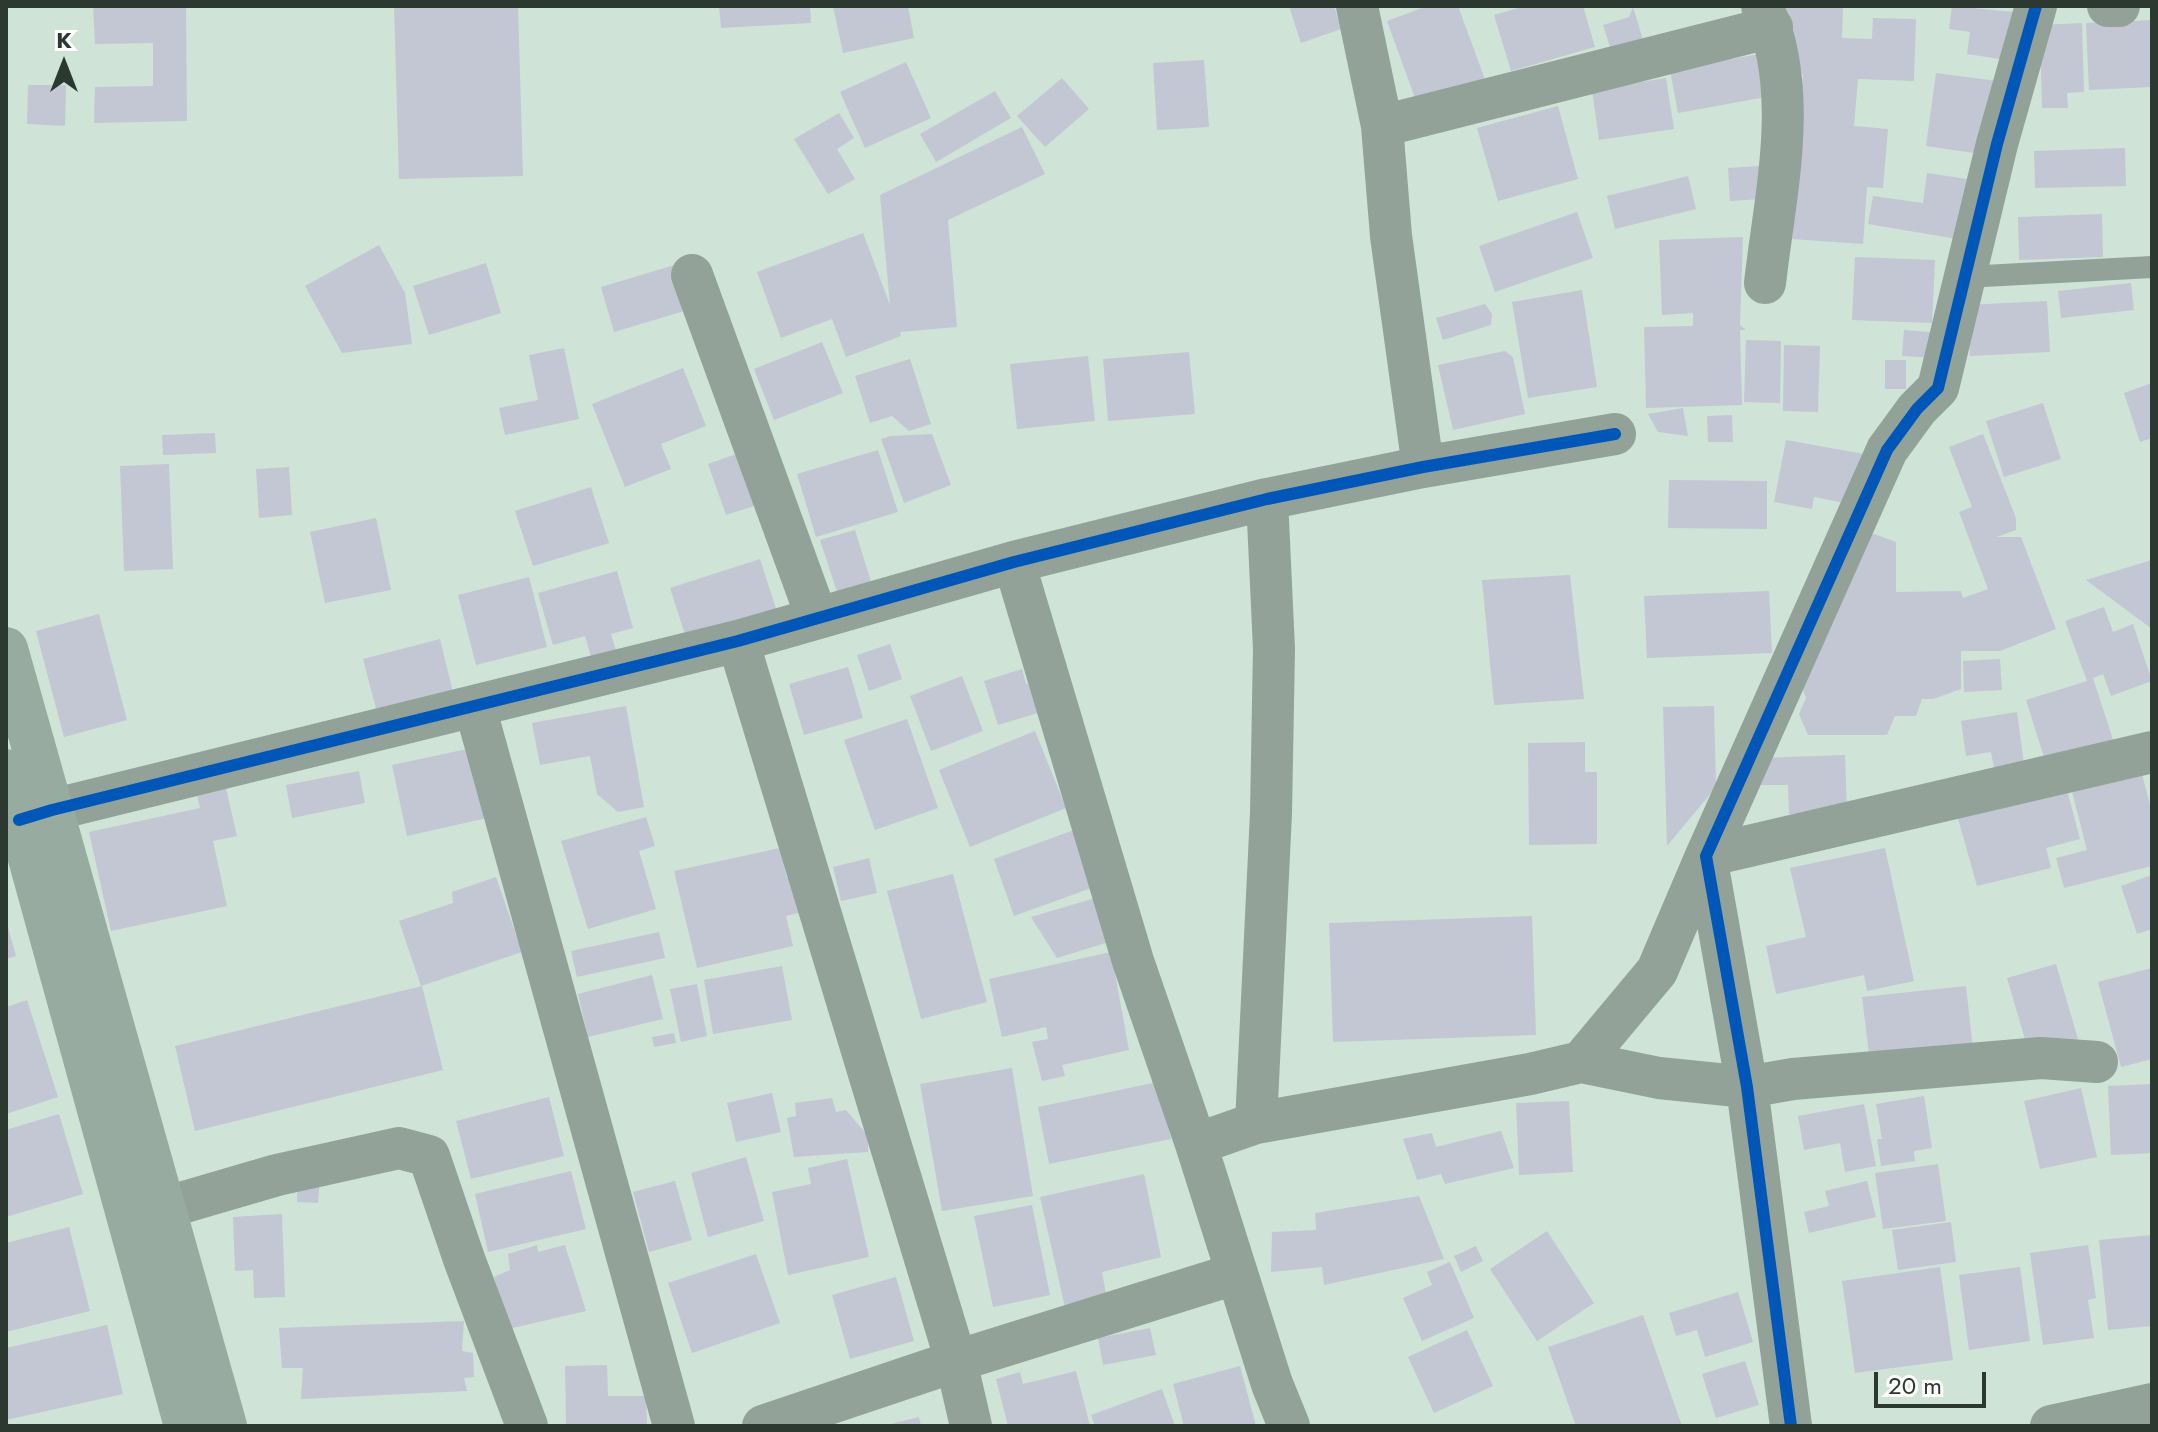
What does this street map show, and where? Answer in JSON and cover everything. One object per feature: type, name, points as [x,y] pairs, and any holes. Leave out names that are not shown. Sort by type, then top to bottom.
[{"type":"main road","points":[[6,649],[36,815],[186,1426]]},
{"type":"main road","points":[[6,771],[36,815],[164,1208],[225,1426]]},
{"type":"street","points":[[1357,6],[1382,126],[1391,236],[1423,467]]},
{"type":"street","points":[[1581,1062],[1657,971],[1887,450],[1917,409],[1938,388],[1997,144],[2036,6]]},
{"type":"street","points":[[2108,6],[2119,6]]},
{"type":"street","points":[[1382,126],[1767,17],[1783,86],[1780,153],[1765,283]]},
{"type":"street","points":[[692,275],[817,618]]},
{"type":"street","points":[[36,815],[738,641],[1014,562],[1267,499],[1423,467],[1615,434]]},
{"type":"street","points":[[1256,1123],[1271,813],[1274,649],[1267,499]]},
{"type":"street","points":[[1014,562],[1133,961],[1196,1144],[1235,1274],[1289,1426]]},
{"type":"street","points":[[738,641],[956,1361],[971,1426]]},
{"type":"street","points":[[475,707],[674,1426]]},
{"type":"street","points":[[1706,856],[2152,752]]},
{"type":"street","points":[[1706,856],[1747,1087],[1791,1426]]},
{"type":"street","points":[[1196,1144],[1256,1123],[1581,1062],[1659,1078],[1747,1087],[1793,1079],[2041,1058],[2097,1062]]},
{"type":"street","points":[[164,1208],[277,1175],[399,1148],[429,1156],[527,1426]]},
{"type":"street","points":[[763,1426],[956,1361],[1235,1274]]},
{"type":"street","points":[[2051,1426],[2152,1404]]},
{"type":"lane","points":[[1965,277],[2152,267]]},
{"type":"building","points":[[93,6],[186,6],[187,121],[94,123],[95,87],[153,86],[153,43],[95,44]]},
{"type":"building","points":[[394,6],[518,6],[523,176],[399,179]]},
{"type":"building","points":[[719,6],[810,6],[811,23],[721,28]]},
{"type":"building","points":[[833,6],[908,6],[914,38],[843,53]]},
{"type":"building","points":[[1289,6],[1334,6],[1341,29],[1301,43]]},
{"type":"building","points":[[1427,6],[1458,6],[1487,85],[1419,109],[1387,21]]},
{"type":"building","points":[[1525,6],[1583,6],[1595,47],[1511,71],[1494,15]]},
{"type":"building","points":[[1783,6],[1843,6],[1842,38],[1872,39],[1873,18],[1916,19],[1914,81],[1858,79],[1854,126],[1888,129],[1883,188],[1867,187],[1863,244],[1792,239],[1803,76]]},
{"type":"building","points":[[1952,6],[2014,12],[2007,60],[1967,54],[1970,32],[1949,29]]},
{"type":"building","points":[[1633,7],[1644,43],[1612,53],[1603,25],[1629,17]]},
{"type":"building","points":[[2152,20],[2152,87],[2089,90],[2086,23]]},
{"type":"building","points":[[2082,23],[2084,92],[2067,93],[2068,108],[2042,108],[2040,25]]},
{"type":"building","points":[[1759,54],[1766,97],[1678,113],[1670,70]]},
{"type":"building","points":[[1204,60],[1209,127],[1157,130],[1153,63]]},
{"type":"building","points":[[906,62],[931,118],[865,148],[840,92]]},
{"type":"building","points":[[1936,73],[1997,81],[1987,155],[1926,146]]},
{"type":"building","points":[[1062,78],[1089,109],[1045,147],[1017,116]]},
{"type":"building","points":[[1666,78],[1674,129],[1599,140],[1592,90]]},
{"type":"building","points":[[28,85],[66,85],[65,126],[27,124]]},
{"type":"building","points":[[995,91],[1011,118],[936,162],[920,134]]},
{"type":"building","points":[[1558,106],[1578,179],[1498,201],[1477,128]]},
{"type":"building","points":[[839,113],[854,138],[837,149],[855,179],[828,194],[794,139]]},
{"type":"building","points":[[1022,127],[1045,174],[948,220],[957,327],[900,332],[901,336],[846,357],[832,319],[781,338],[757,272],[863,233],[890,305],[880,195]]},
{"type":"building","points":[[2125,148],[2126,186],[2035,188],[2034,151]]},
{"type":"building","points":[[1759,166],[1761,199],[1730,201],[1728,168]]},
{"type":"building","points":[[1927,173],[1967,179],[1957,239],[1868,224],[1873,196],[1923,203]]},
{"type":"building","points":[[1688,176],[1696,209],[1615,229],[1607,196]]},
{"type":"building","points":[[1577,212],[1593,258],[1495,292],[1479,246]]},
{"type":"building","points":[[2102,214],[2103,257],[2019,260],[2018,217]]},
{"type":"building","points":[[1743,237],[1740,325],[1746,330],[1740,330],[1742,405],[1646,408],[1644,327],[1693,326],[1693,313],[1662,315],[1659,240]]},
{"type":"building","points":[[379,245],[405,293],[412,344],[342,353],[305,286]]},
{"type":"building","points":[[1855,257],[1935,260],[1932,323],[1852,320]]},
{"type":"building","points":[[486,263],[501,313],[429,335],[413,286]]},
{"type":"building","points":[[681,263],[694,308],[614,332],[601,287]]},
{"type":"building","points":[[2131,283],[2134,310],[2061,318],[2058,291]]},
{"type":"building","points":[[1582,290],[1597,387],[1528,398],[1512,302]]},
{"type":"building","points":[[2047,301],[2050,352],[1970,356],[1967,305]]},
{"type":"building","points":[[1485,304],[1492,314],[1491,325],[1443,340],[1436,318]]},
{"type":"building","points":[[1904,330],[1941,333],[1939,358],[1902,356]]},
{"type":"building","points":[[1746,340],[1781,341],[1780,403],[1744,402]]},
{"type":"building","points":[[822,342],[843,393],[774,420],[754,369]]},
{"type":"building","points":[[1784,345],[1820,346],[1818,412],[1783,411]]},
{"type":"building","points":[[564,348],[579,419],[505,435],[499,408],[538,400],[529,355]]},
{"type":"building","points":[[1505,351],[1513,357],[1525,414],[1453,430],[1438,365]]},
{"type":"building","points":[[1189,352],[1195,414],[1108,421],[1103,359]]},
{"type":"building","points":[[1088,356],[1095,421],[1017,429],[1010,364]]},
{"type":"building","points":[[910,359],[931,424],[909,431],[892,416],[870,423],[855,376]]},
{"type":"building","points":[[1885,360],[1906,360],[1906,389],[1885,389]]},
{"type":"building","points":[[683,368],[706,426],[661,444],[671,469],[625,487],[592,404]]},
{"type":"building","points":[[2152,383],[2152,438],[2140,442],[2124,393]]},
{"type":"building","points":[[2043,403],[2061,459],[2004,477],[1986,421]]},
{"type":"building","points":[[1683,408],[1688,436],[1658,432],[1648,414]]},
{"type":"building","points":[[1732,415],[1733,442],[1708,442],[1707,416]]},
{"type":"building","points":[[215,433],[216,453],[163,455],[162,435]]},
{"type":"building","points":[[932,434],[951,485],[904,503],[881,439]]},
{"type":"building","points":[[1983,434],[2016,518],[2016,530],[1996,537],[2021,537],[2056,629],[2000,651],[1961,651],[1961,689],[1933,699],[1922,699],[1916,716],[1895,716],[1887,735],[1808,735],[1799,714],[1806,698],[1800,682],[1858,528],[1896,542],[1896,592],[1961,591],[1963,598],[1988,589],[1959,512],[1972,507],[1949,447]]},
{"type":"building","points":[[1786,440],[1870,455],[1845,503],[1814,497],[1812,509],[1774,502]]},
{"type":"building","points":[[878,450],[898,512],[816,537],[797,474]]},
{"type":"building","points":[[742,452],[760,504],[726,515],[708,464]]},
{"type":"building","points":[[169,464],[173,569],[124,571],[120,466]]},
{"type":"building","points":[[289,467],[292,515],[259,518],[256,469]]},
{"type":"building","points":[[1669,480],[1767,481],[1767,529],[1668,528]]},
{"type":"building","points":[[591,487],[609,543],[533,566],[515,511]]},
{"type":"building","points":[[376,518],[391,590],[325,603],[310,532]]},
{"type":"building","points":[[855,530],[872,585],[838,595],[820,540]]},
{"type":"building","points":[[760,559],[779,618],[689,647],[670,588]]},
{"type":"building","points":[[2152,560],[2152,629],[2086,580]]},
{"type":"building","points":[[617,571],[633,628],[611,634],[618,657],[593,664],[585,636],[553,645],[538,593]]},
{"type":"building","points":[[1570,575],[1584,699],[1494,705],[1482,580]]},
{"type":"building","points":[[529,577],[547,647],[476,665],[458,595]]},
{"type":"building","points":[[1769,591],[1772,653],[1647,658],[1644,596]]},
{"type":"building","points":[[2104,607],[2113,632],[2133,624],[2152,681],[2111,696],[2103,674],[2093,678],[2117,752],[2049,773],[2026,700],[2087,681],[2065,621]]},
{"type":"building","points":[[99,614],[127,720],[64,737],[36,631]]},
{"type":"building","points":[[440,639],[455,701],[379,720],[363,659]]},
{"type":"building","points":[[890,644],[902,679],[869,691],[857,655]]},
{"type":"building","points":[[2000,659],[2002,690],[1964,692],[1963,661]]},
{"type":"building","points":[[848,667],[863,718],[804,735],[789,684]]},
{"type":"building","points":[[1022,669],[1026,684],[1034,682],[1044,711],[998,725],[984,681]]},
{"type":"building","points":[[962,676],[983,731],[931,751],[910,696]]},
{"type":"building","points":[[626,706],[644,807],[618,812],[597,794],[590,756],[540,765],[532,723]]},
{"type":"building","points":[[1714,706],[1716,787],[1667,846],[1663,707]]},
{"type":"building","points":[[2017,712],[2024,764],[1994,768],[1991,752],[1966,756],[1961,721]]},
{"type":"building","points":[[907,719],[938,808],[875,830],[844,740]]},
{"type":"building","points":[[1035,731],[1066,808],[970,847],[939,770]]},
{"type":"building","points":[[1585,742],[1585,772],[1597,772],[1597,844],[1529,845],[1528,743]]},
{"type":"building","points":[[472,748],[487,818],[407,836],[392,765]]},
{"type":"building","points":[[1845,755],[1847,813],[1789,814],[1788,785],[1760,785],[1759,758]]},
{"type":"building","points":[[2141,770],[2152,813],[2152,866],[2064,888],[2056,858],[2087,850],[2070,784]]},
{"type":"building","points":[[359,771],[365,803],[292,818],[286,785]]},
{"type":"building","points":[[225,784],[237,836],[213,841],[227,906],[111,931],[89,832],[200,808],[196,790]]},
{"type":"building","points":[[2066,786],[2080,839],[2046,848],[2051,868],[1977,886],[1957,815]]},
{"type":"building","points":[[646,817],[655,846],[639,851],[656,909],[588,929],[561,841]]},
{"type":"building","points":[[1074,830],[1094,887],[1014,916],[994,859]]},
{"type":"building","points":[[780,848],[787,878],[804,879],[811,910],[786,916],[793,946],[697,968],[674,871]]},
{"type":"building","points":[[1885,848],[1914,981],[1867,991],[1864,975],[1776,994],[1766,946],[1806,937],[1790,868]]},
{"type":"building","points":[[869,858],[877,893],[841,901],[833,867]]},
{"type":"building","points":[[953,874],[987,1002],[921,1019],[887,891]]},
{"type":"building","points":[[2152,875],[2152,929],[2137,934],[2121,886]]},
{"type":"building","points":[[496,877],[522,952],[421,986],[399,921],[453,903],[452,892]]},
{"type":"building","points":[[1095,898],[1109,942],[1057,958],[1031,917]]},
{"type":"building","points":[[1532,916],[1536,1035],[1333,1042],[1329,923]]},
{"type":"building","points":[[6,920],[16,956],[6,959]]},
{"type":"building","points":[[659,932],[665,958],[577,977],[571,951]]},
{"type":"building","points":[[1111,952],[1129,1050],[1062,1065],[1065,1076],[1042,1081],[1032,1042],[1048,1039],[1046,1027],[1002,1037],[989,979]]},
{"type":"building","points":[[2056,964],[2078,1039],[2029,1053],[2007,978]]},
{"type":"building","points":[[782,966],[792,1020],[713,1034],[704,980]]},
{"type":"building","points":[[2152,968],[2152,1059],[2121,1067],[2098,982]]},
{"type":"building","points":[[652,975],[663,1019],[588,1037],[578,994]]},
{"type":"building","points":[[697,984],[707,1036],[681,1042],[670,989]]},
{"type":"building","points":[[422,986],[443,1070],[195,1131],[175,1046]]},
{"type":"building","points":[[1966,986],[1973,1050],[1870,1062],[1862,997]]},
{"type":"building","points":[[27,1000],[58,1097],[6,1114],[6,1007]]},
{"type":"building","points":[[674,1033],[676,1043],[654,1047],[652,1037]]},
{"type":"building","points":[[1012,1068],[1033,1196],[942,1211],[920,1084]]},
{"type":"building","points":[[1158,1082],[1171,1139],[1049,1164],[1038,1107]]},
{"type":"building","points":[[2152,1084],[2152,1153],[2111,1155],[2108,1086]]},
{"type":"building","points":[[2081,1088],[2097,1157],[2040,1169],[2024,1101]]},
{"type":"building","points":[[772,1093],[781,1132],[736,1142],[727,1103]]},
{"type":"building","points":[[1924,1096],[1932,1148],[1914,1151],[1915,1161],[1881,1166],[1877,1139],[1882,1139],[1876,1104]]},
{"type":"building","points":[[549,1097],[564,1156],[471,1179],[456,1121]]},
{"type":"building","points":[[832,1098],[836,1112],[846,1110],[868,1136],[868,1152],[794,1157],[787,1118],[796,1116],[795,1103]]},
{"type":"building","points":[[1569,1101],[1573,1172],[1519,1175],[1516,1103]]},
{"type":"building","points":[[1864,1104],[1876,1166],[1845,1172],[1840,1143],[1804,1150],[1798,1116]]},
{"type":"building","points":[[59,1114],[83,1194],[6,1217],[6,1130]]},
{"type":"building","points":[[1501,1131],[1514,1168],[1445,1184],[1441,1174],[1417,1180],[1403,1139],[1432,1133],[1436,1147]]},
{"type":"building","points":[[746,1157],[764,1221],[708,1237],[691,1173]]},
{"type":"building","points":[[847,1159],[869,1257],[788,1275],[772,1192],[811,1184],[808,1168]]},
{"type":"building","points":[[1938,1164],[1946,1221],[1883,1229],[1875,1173]]},
{"type":"building","points":[[571,1171],[586,1229],[488,1252],[475,1194]]},
{"type":"building","points":[[1144,1174],[1161,1257],[1102,1272],[1107,1300],[1066,1312],[1040,1197]]},
{"type":"building","points":[[298,1176],[320,1177],[318,1203],[297,1202]]},
{"type":"building","points":[[675,1181],[692,1240],[649,1252],[633,1192]]},
{"type":"building","points":[[1867,1181],[1876,1217],[1809,1233],[1804,1212],[1829,1206],[1825,1191]]},
{"type":"building","points":[[1419,1196],[1444,1259],[1324,1285],[1322,1267],[1271,1272],[1272,1232],[1316,1230],[1315,1213]]},
{"type":"building","points":[[1032,1205],[1050,1295],[993,1307],[974,1216]]},
{"type":"building","points":[[282,1214],[285,1297],[254,1298],[253,1270],[235,1271],[233,1217]]},
{"type":"building","points":[[1951,1222],[1956,1262],[1898,1270],[1892,1230]]},
{"type":"building","points":[[69,1227],[90,1311],[6,1332],[6,1243]]},
{"type":"building","points":[[1547,1231],[1594,1303],[1537,1341],[1490,1269]]},
{"type":"building","points":[[2152,1235],[2152,1326],[2108,1330],[2099,1240]]},
{"type":"building","points":[[537,1245],[538,1252],[565,1245],[586,1311],[508,1329],[494,1277],[510,1270],[508,1254]]},
{"type":"building","points":[[2088,1245],[2096,1298],[2088,1300],[2094,1338],[2043,1345],[2030,1253]]},
{"type":"building","points":[[1476,1246],[1483,1261],[1461,1272],[1454,1256]]},
{"type":"building","points":[[756,1254],[780,1323],[692,1353],[668,1283]]},
{"type":"building","points":[[1450,1262],[1474,1318],[1422,1341],[1403,1298],[1432,1285],[1427,1272]]},
{"type":"building","points":[[1940,1267],[1953,1360],[1855,1373],[1842,1281]]},
{"type":"building","points":[[2020,1267],[2030,1341],[1969,1350],[1959,1275]]},
{"type":"building","points":[[896,1277],[914,1341],[850,1359],[832,1295]]},
{"type":"building","points":[[1738,1292],[1753,1342],[1705,1357],[1697,1330],[1676,1336],[1669,1313]]},
{"type":"building","points":[[1643,1315],[1682,1426],[1576,1426],[1548,1347]]},
{"type":"building","points":[[464,1321],[462,1351],[473,1353],[474,1377],[464,1378],[467,1391],[301,1399],[303,1368],[282,1368],[279,1328]]},
{"type":"building","points":[[107,1325],[123,1394],[6,1420],[6,1348]]},
{"type":"building","points":[[1150,1328],[1156,1355],[1103,1365],[1098,1338]]},
{"type":"building","points":[[1467,1330],[1493,1386],[1434,1413],[1408,1357]]},
{"type":"building","points":[[1745,1361],[1759,1405],[1716,1418],[1702,1374]]},
{"type":"building","points":[[607,1365],[608,1396],[646,1396],[647,1426],[566,1426],[565,1366]]},
{"type":"building","points":[[1240,1366],[1256,1426],[1184,1426],[1173,1384]]},
{"type":"building","points":[[1076,1371],[1090,1426],[1008,1426],[996,1379],[1020,1372],[1023,1384]]},
{"type":"building","points":[[1162,1389],[1175,1426],[1095,1426],[1091,1415]]},
{"type":"building","points":[[919,1417],[921,1426],[887,1426],[887,1425]]},
{"type":"cycle path","points":[[1791,1426],[1747,1087],[1706,856],[1887,450],[1917,409],[1938,388],[1997,144],[2036,6]]},
{"type":"cycle path","points":[[19,820],[738,641],[1014,562],[1267,499],[1423,467],[1615,434]]}]
